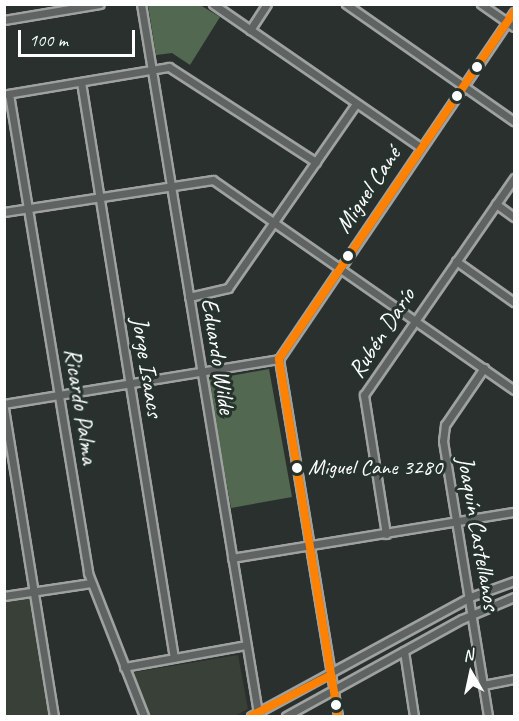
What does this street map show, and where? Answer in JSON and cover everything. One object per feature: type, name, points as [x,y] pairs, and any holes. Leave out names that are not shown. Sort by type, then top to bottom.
[{"type":"street","points":[[4,20],[99,4]]},
{"type":"street","name":"Eduardo Wilde","points":[[141,4],[246,645],[254,715]]},
{"type":"street","points":[[213,4],[420,147]]},
{"type":"street","points":[[250,30],[267,4]]},
{"type":"street","points":[[346,4],[514,121]]},
{"type":"street","points":[[481,4],[514,27]]},
{"type":"street","name":"Miguel Cané","points":[[279,359],[420,147],[514,12]]},
{"type":"street","points":[[7,94],[152,70],[176,70],[316,162]]},
{"type":"street","name":"Jorge Isaacs","points":[[81,82],[174,658]]},
{"type":"street","name":"Ricardo Palma","points":[[7,94],[30,208],[91,583],[144,717]]},
{"type":"street","points":[[189,297],[225,291],[356,104]]},
{"type":"street","name":"Rubén Darío","points":[[386,534],[363,398],[413,317],[456,261],[514,178]]},
{"type":"street","points":[[4,212],[213,180],[340,266],[514,390]]},
{"type":"street","points":[[496,204],[514,217]]},
{"type":"street","points":[[456,261],[514,302]]},
{"type":"street","points":[[54,717],[4,406],[279,359],[338,717]]},
{"type":"street","name":"Joaquín Castellanos","points":[[484,368],[443,434],[488,717]]},
{"type":"street","points":[[232,558],[514,512]]},
{"type":"street","points":[[254,715],[331,675],[470,597],[514,581]]},
{"type":"street","points":[[4,596],[91,583]]},
{"type":"street","points":[[286,717],[472,613],[514,597]]},
{"type":"street","points":[[124,667],[246,645]]},
{"type":"street","points":[[404,651],[414,717]]},
{"type":"street","points":[[483,685],[514,679]]},
{"type":"shaded area","points":[[30,588],[51,716],[5,716],[5,592]]},
{"type":"shaded area","points":[[238,655],[248,709],[235,716],[137,716],[124,674]]},
{"type":"green space","points":[[148,5],[200,5],[220,17],[190,65],[172,53],[156,55]]},
{"type":"green space","points":[[269,369],[292,497],[231,508],[208,380]]},
{"type":"transit line","points":[[338,716],[279,359],[514,12]]},
{"type":"transit line","points":[[251,716],[331,675]]},
{"type":"place","name":"Miguel Cane 3280","points":[[297,468]]}]
